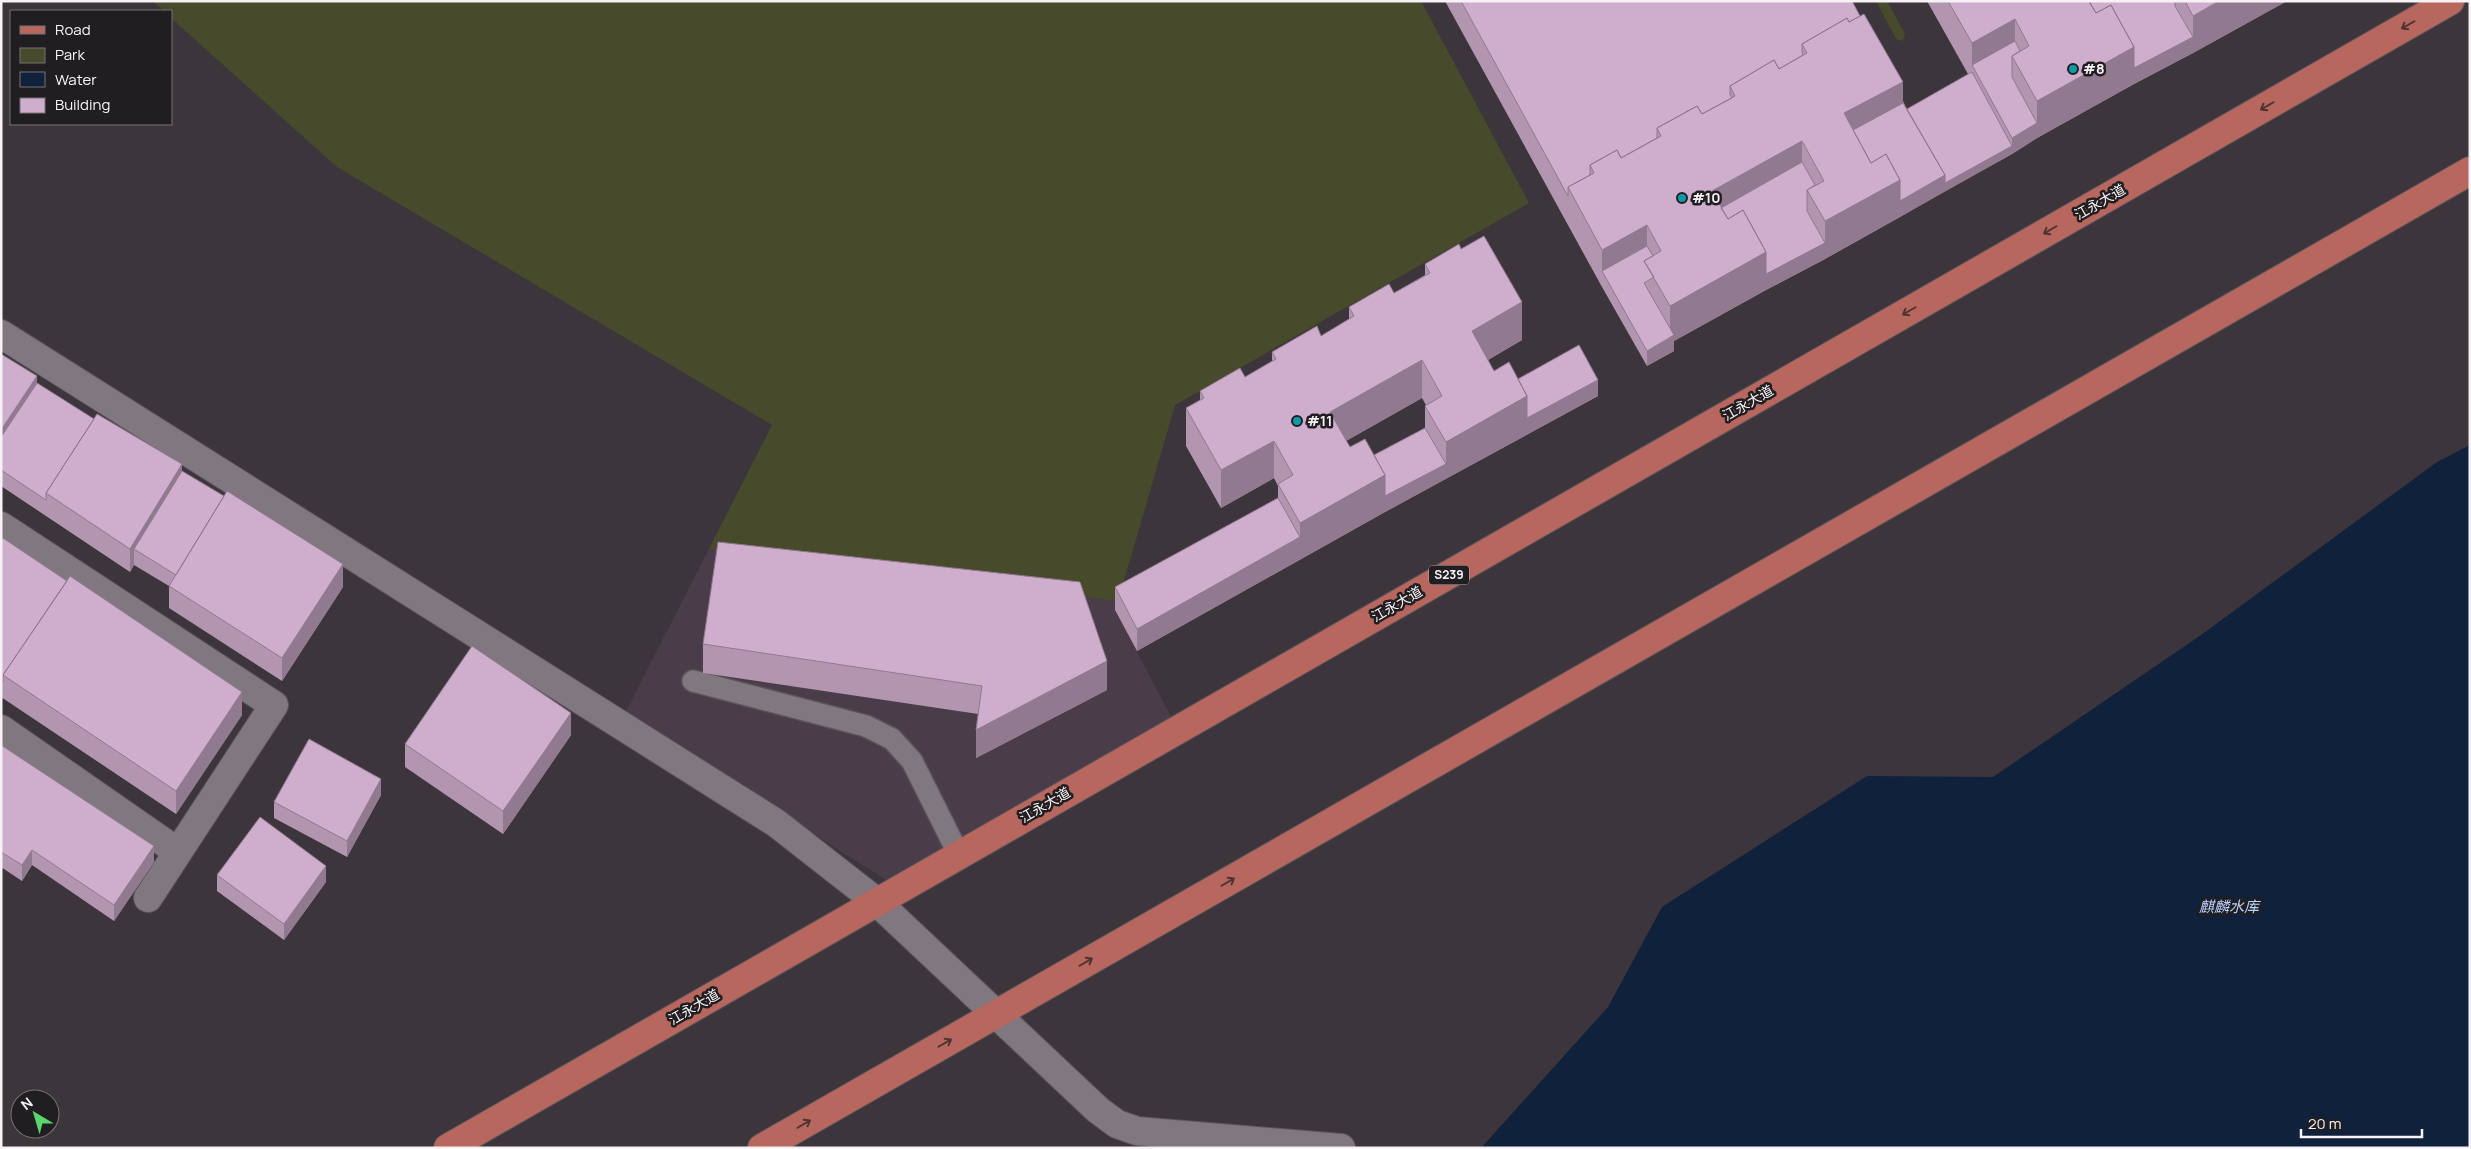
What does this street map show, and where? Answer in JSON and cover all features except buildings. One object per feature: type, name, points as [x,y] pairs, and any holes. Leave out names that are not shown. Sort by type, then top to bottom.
[{"type":"main road","name":"江永大道","points":[[448,1148],[2450,1]]},
{"type":"main road","points":[[762,1148],[2470,171]]},
{"type":"street","points":[[1,334],[776,823],[877,902],[1098,1110],[1117,1124],[1137,1131],[1341,1148]]},
{"type":"street","points":[[1,526],[274,705],[148,898]]},
{"type":"street","points":[[1,729],[178,852]]},
{"type":"lane","points":[[693,681],[866,726],[892,739],[912,761],[958,855]]},
{"type":"shaded area","points":[[1175,405],[1115,610],[1178,730],[900,889],[625,713],[772,426]]},
{"type":"green space","points":[[152,1],[1421,1],[1529,203],[1175,405],[1118,601],[709,549],[772,425],[337,167],[172,19],[172,10],[163,10]]},
{"type":"green space","points":[[1876,1],[1887,1],[1905,34],[1903,41],[1896,39]]},
{"type":"water","name":"麒麟水库","points":[[2470,445],[2470,1148],[1481,1148],[1608,1007],[1662,907],[1867,776],[1993,777],[2201,635],[2437,462]]},
{"type":"place","name":"#8","points":[[2073,69]]},
{"type":"place","name":"#10","points":[[1682,198]]},
{"type":"place","name":"#11","points":[[1297,421]]}]
